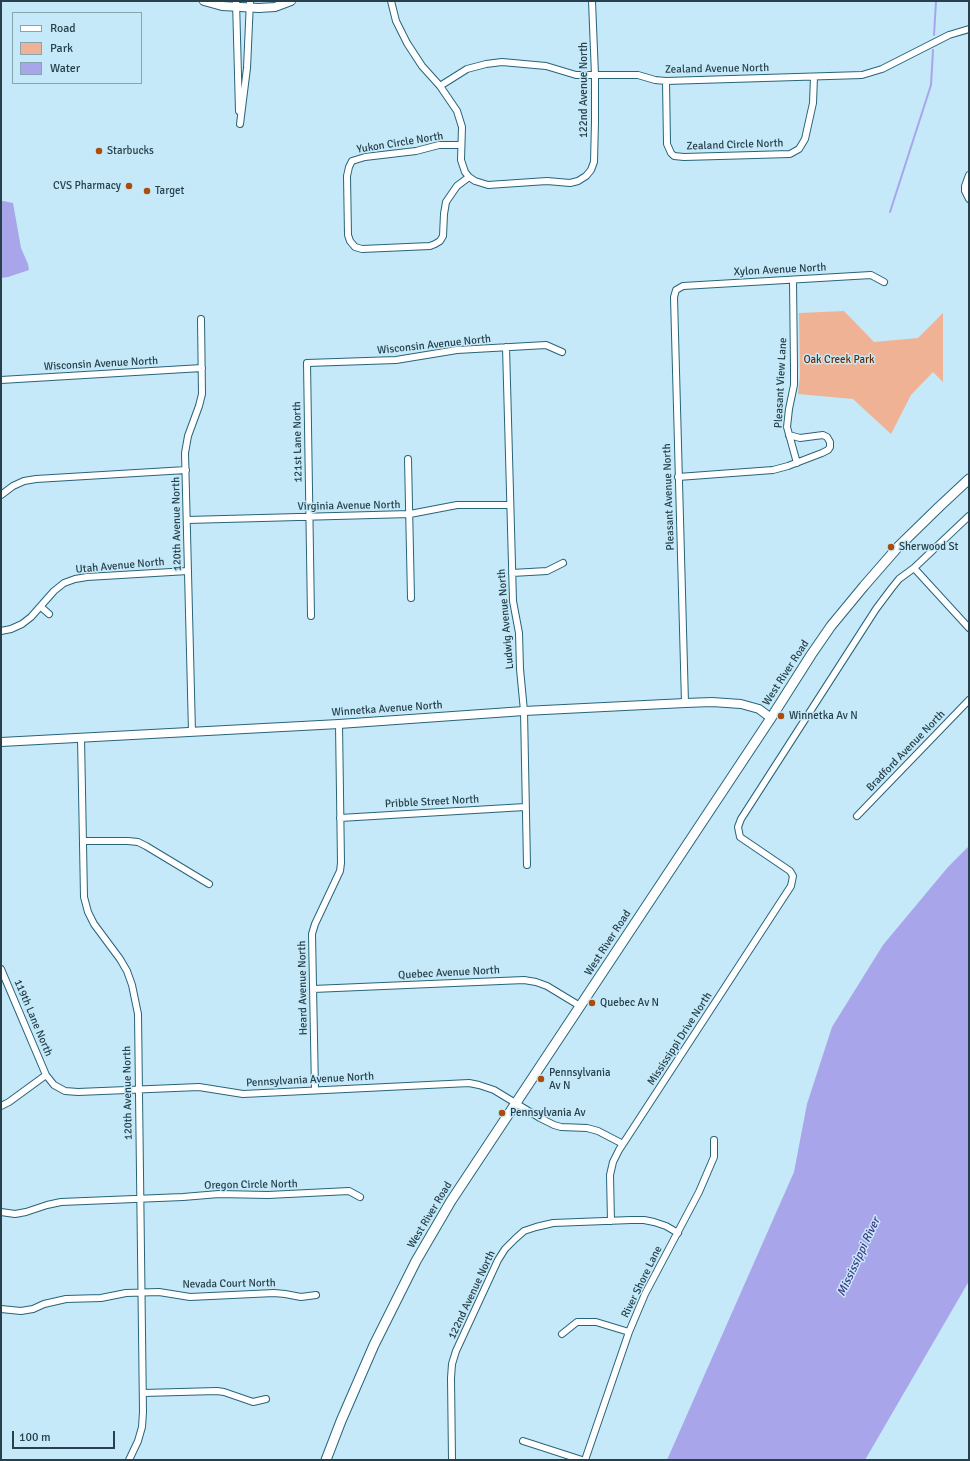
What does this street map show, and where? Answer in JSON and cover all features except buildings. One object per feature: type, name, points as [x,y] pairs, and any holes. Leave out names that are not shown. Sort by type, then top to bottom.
[{"type":"main road","name":"West River Road","points":[[326,1460],[374,1345],[416,1261],[452,1201],[811,655],[843,611],[898,547],[938,507],[969,479]]},
{"type":"street","points":[[204,1],[222,6],[250,4],[275,7],[291,1]]},
{"type":"street","points":[[391,1],[396,22],[407,43],[422,66],[440,86],[457,110],[462,127],[461,160],[465,172],[469,177]]},
{"type":"street","name":"122nd Avenue North","points":[[469,177],[479,183],[488,185],[547,181],[570,182],[578,181],[586,176],[591,170],[594,162],[595,75],[592,1]]},
{"type":"street","points":[[236,4],[240,124],[247,68],[250,4]]},
{"type":"street","name":"Zealand Avenue North","points":[[440,86],[467,70],[486,64],[502,62],[546,66],[576,74],[638,75],[655,80],[666,81],[862,76],[875,72],[949,34],[969,29]]},
{"type":"street","name":"Zealand Circle North","points":[[666,81],[668,144],[671,153],[674,156],[684,157],[790,154],[799,149],[805,139],[813,103],[814,77]]},
{"type":"street","name":"Yukon Circle North","points":[[461,145],[439,145],[416,151],[365,157],[352,161],[347,176],[348,235],[350,241],[355,247],[362,250],[430,246],[436,244],[443,236],[446,202],[457,186],[469,177]]},
{"type":"street","points":[[969,175],[965,191],[969,199]]},
{"type":"street","name":"Xylon Avenue North","points":[[676,290],[683,286],[870,275],[884,282]]},
{"type":"street","name":"Pleasant View Lane","points":[[793,280],[794,385],[787,427],[797,463]]},
{"type":"street","name":"Pleasant Avenue North","points":[[676,290],[674,298],[685,703]]},
{"type":"street","name":"120th Avenue North","points":[[192,732],[186,445],[190,427],[199,406],[202,394],[201,319]]},
{"type":"street","name":"Wisconsin Avenue North","points":[[307,363],[396,360],[441,352],[546,345],[562,352]]},
{"type":"street","name":"Ludwig Avenue North","points":[[506,347],[513,601],[519,633],[520,669],[524,711],[526,865]]},
{"type":"street","name":"121st Lane North","points":[[307,363],[308,516],[311,616]]},
{"type":"street","name":"Wisconsin Avenue North","points":[[1,380],[202,368]]},
{"type":"street","points":[[678,477],[773,470],[797,463],[828,450],[830,447],[830,442],[827,437],[823,435],[800,438],[789,435]]},
{"type":"street","points":[[408,459],[411,598]]},
{"type":"street","points":[[1,495],[13,486],[24,481],[36,479],[186,470]]},
{"type":"street","name":"Virginia Avenue North","points":[[187,520],[410,514],[457,506],[510,505]]},
{"type":"street","points":[[969,516],[914,568],[969,628]]},
{"type":"street","points":[[512,573],[547,571],[563,562]]},
{"type":"street","name":"Mississippi Drive North","points":[[611,1220],[610,1175],[613,1162],[623,1144],[788,893],[792,882],[793,876],[790,871],[740,837],[738,827],[743,814],[876,609],[899,579],[914,568]]},
{"type":"street","name":"Utah Avenue North","points":[[1,631],[11,629],[22,624],[31,617],[54,591],[64,583],[87,577],[188,571]]},
{"type":"street","points":[[41,607],[49,614]]},
{"type":"street","name":"Bradford Avenue North","points":[[857,816],[969,700]]},
{"type":"street","name":"Winnetka Avenue North","points":[[1,742],[339,724],[524,711],[712,702],[741,704],[759,710],[771,718]]},
{"type":"street","name":"Heard Avenue North","points":[[315,1090],[312,934],[315,924],[340,871],[339,724]]},
{"type":"street","name":"120th Avenue North","points":[[81,738],[84,897],[88,912],[102,937],[120,959],[127,971],[136,998],[138,1014],[144,1412],[138,1442],[129,1460]]},
{"type":"street","name":"Pribble Street North","points":[[340,818],[525,807]]},
{"type":"street","points":[[82,841],[138,842],[209,884]]},
{"type":"street","name":"119th Lane North","points":[[1,969],[46,1075]]},
{"type":"street","name":"Quebec Avenue North","points":[[312,989],[524,980],[547,986],[580,1006]]},
{"type":"street","points":[[1,1106],[9,1102],[46,1075]]},
{"type":"street","name":"Pennsylvania Avenue North","points":[[46,1075],[54,1085],[60,1089],[71,1092],[199,1087],[243,1094],[469,1083],[494,1090],[554,1125],[598,1131],[623,1144]]},
{"type":"street","name":"River Shore Lane","points":[[585,1460],[629,1332],[645,1294],[699,1192],[714,1157],[714,1140]]},
{"type":"street","name":"Oregon Circle North","points":[[1,1212],[14,1214],[26,1212],[61,1202],[219,1194],[268,1195],[349,1191],[360,1197]]},
{"type":"street","name":"122nd Avenue North","points":[[452,1460],[452,1364],[456,1351],[498,1260],[505,1249],[524,1232],[552,1223],[644,1220],[666,1226],[678,1233]]},
{"type":"street","name":"Nevada Court North","points":[[1,1309],[21,1311],[33,1309],[44,1304],[66,1300],[101,1298],[120,1294],[142,1292],[159,1292],[190,1296],[274,1293],[301,1297],[316,1294]]},
{"type":"street","points":[[562,1334],[577,1322],[596,1322],[629,1332]]},
{"type":"street","points":[[144,1393],[217,1391],[253,1402],[266,1399]]},
{"type":"street","points":[[523,1441],[582,1460]]},
{"type":"green space","name":"Oak Creek Park","points":[[844,311],[874,342],[918,338],[943,313],[943,382],[933,372],[911,395],[891,434],[853,399],[798,394],[800,375],[799,313]]},
{"type":"water","points":[[1,202],[13,203],[21,248],[29,270],[1,278]]},
{"type":"water","name":"Mississippi River","points":[[969,846],[969,1281],[865,1460],[667,1460],[794,1172],[807,1104],[832,1027],[883,945],[948,867]]},
{"type":"waterway","points":[[934,35],[936,1]]},
{"type":"waterway","points":[[890,212],[931,85],[933,50]]},
{"type":"place","name":"Starbucks","points":[[99,151]]},
{"type":"place","name":"CVS Pharmacy","points":[[129,186]]},
{"type":"place","name":"Target","points":[[147,191]]},
{"type":"place","name":"Sherwood St","points":[[891,547]]},
{"type":"place","name":"Winnetka Av N","points":[[781,716]]},
{"type":"place","name":"Quebec Av N","points":[[592,1003]]},
{"type":"place","name":"Pennsylvania Av N","points":[[541,1079]]},
{"type":"place","name":"Pennsylvania Av","points":[[502,1113]]}]
